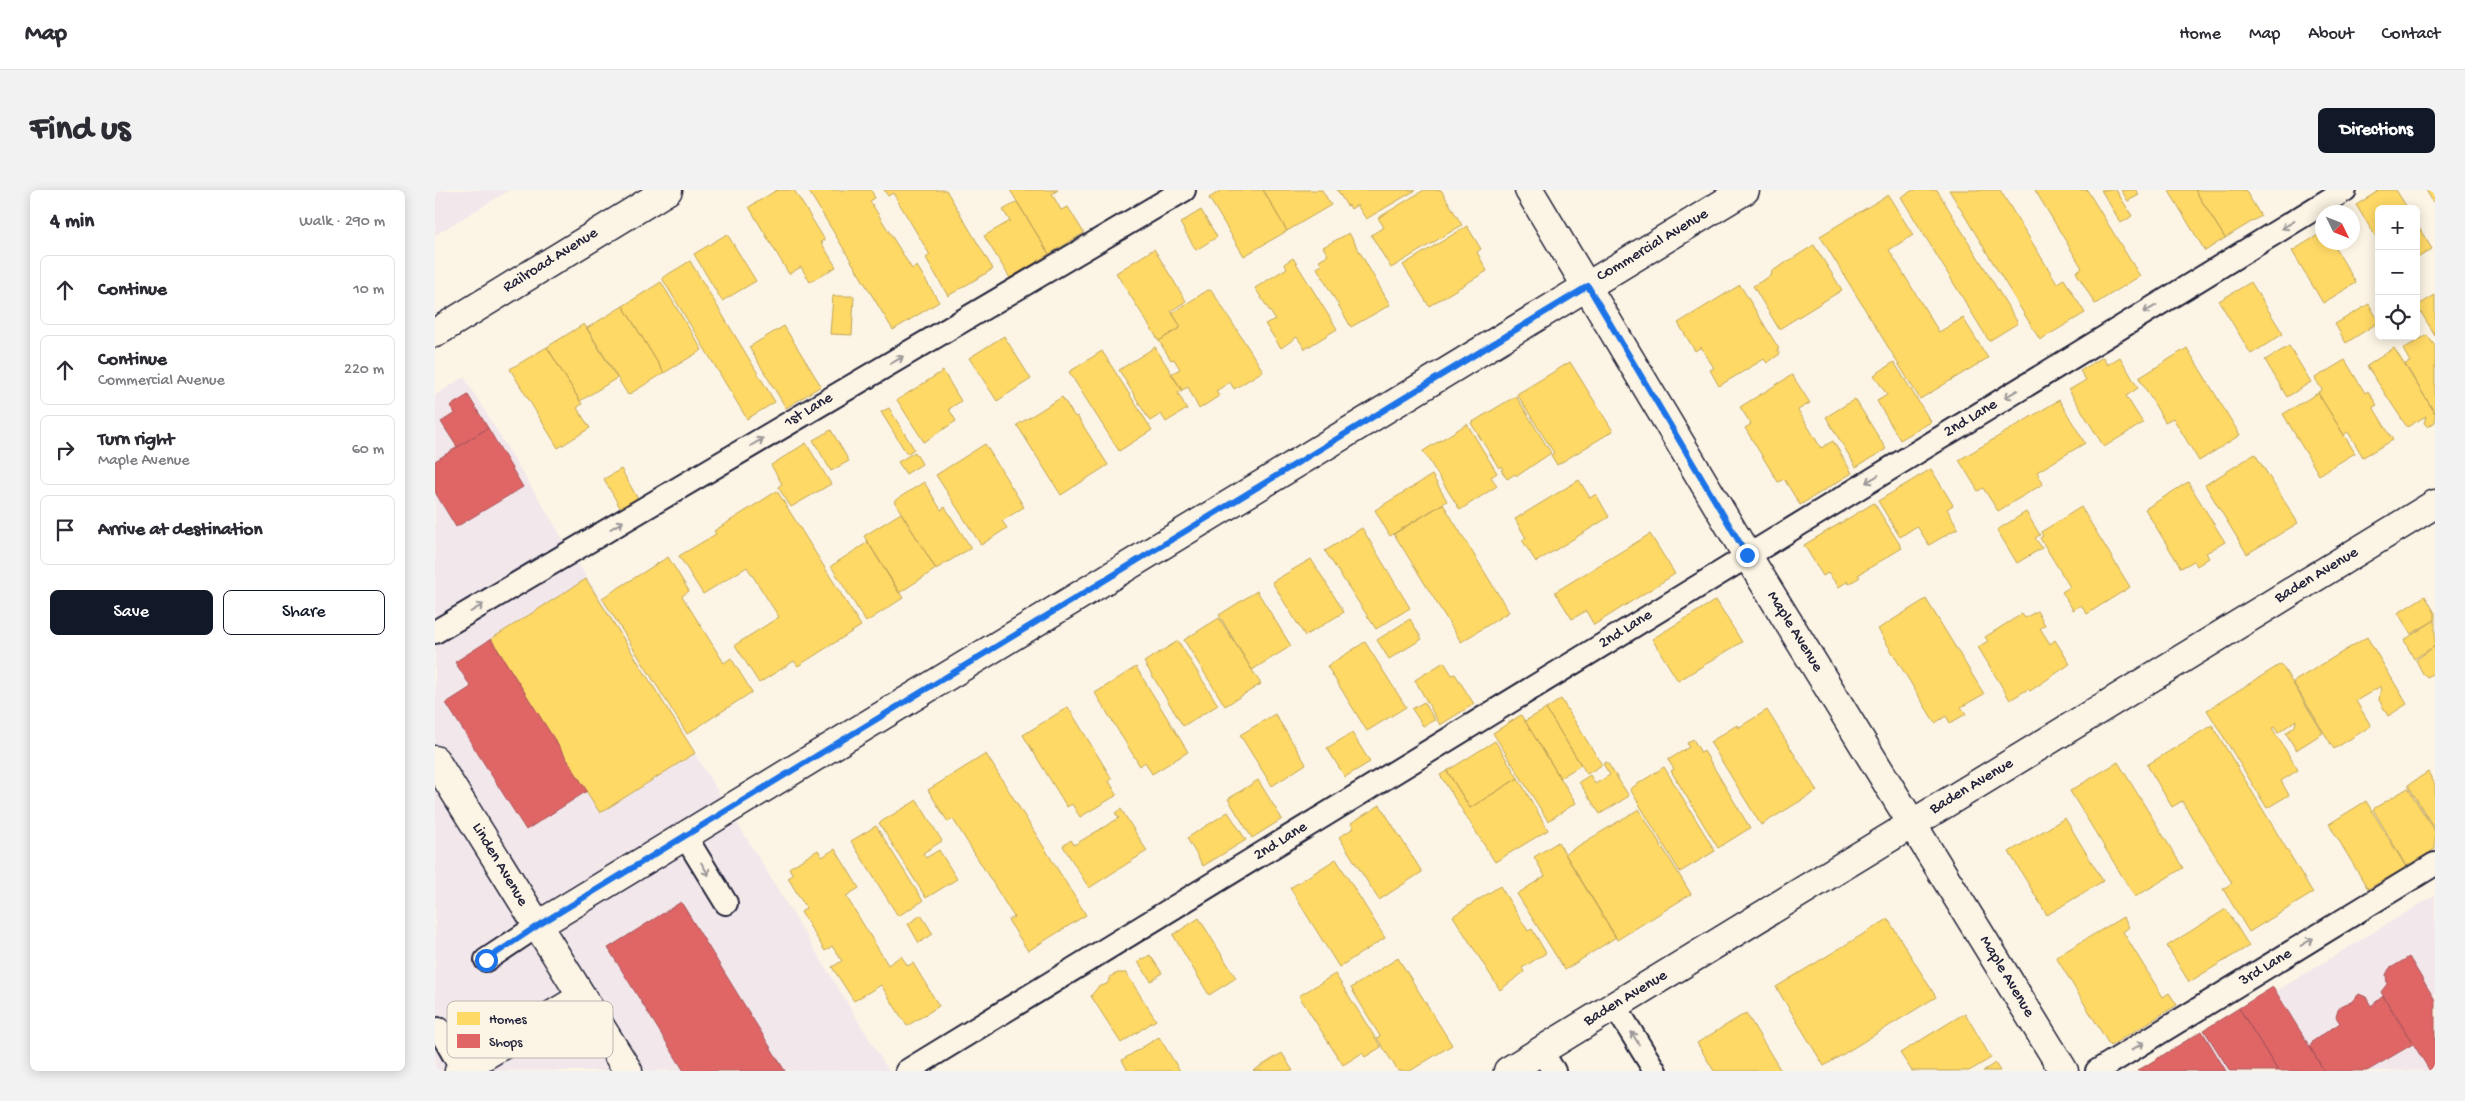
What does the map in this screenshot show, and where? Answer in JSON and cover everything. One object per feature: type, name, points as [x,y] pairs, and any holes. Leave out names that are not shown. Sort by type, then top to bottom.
[{"type":"street","name":"Railroad Avenue","points":[[435,333],[668,190]]},
{"type":"street","name":"Maple Avenue","points":[[1529,190],[1747,555],[2064,1071]]},
{"type":"street","name":"Commercial Avenue","points":[[537,926],[1745,190]]},
{"type":"street","name":"Baden Avenue","points":[[1508,1071],[1548,1061],[1615,1006],[2435,504]]},
{"type":"street","name":"Linden Avenue","points":[[435,760],[584,1001]]},
{"type":"street","points":[[575,1001],[582,997]]},
{"type":"street","name":"Linden Avenue","points":[[613,1047],[628,1071]]},
{"type":"street","points":[[460,1070],[480,1058]]},
{"type":"lane","name":"1st Lane","points":[[435,632],[1184,190]]},
{"type":"lane","name":"2nd Lane","points":[[907,1071],[2345,190]]},
{"type":"lane","points":[[685,836],[726,903]]},
{"type":"lane","name":"3rd Lane","points":[[2097,1071],[2435,864]]},
{"type":"lane","points":[[486,960],[537,926]]},
{"type":"lane","points":[[1615,1006],[1655,1071]]},
{"type":"lane","points":[[439,1029],[447,1045]]},
{"type":"lane","points":[[454,1058],[460,1070]]},
{"type":"shaded area","points":[[435,190],[510,190],[435,235]]},
{"type":"shaded area","points":[[464,377],[889,1071],[435,1071],[435,395]]},
{"type":"shaded area","points":[[2435,895],[2435,1071],[2144,1071]]},
{"type":"building: Homes","points":[[777,190],[794,190],[825,240],[821,242],[836,267],[810,282],[801,267],[789,274],[749,207]]},
{"type":"building: Homes","points":[[808,190],[871,190],[875,198],[870,201],[912,269],[917,266],[939,302],[893,330]]},
{"type":"building: Homes","points":[[884,190],[946,190],[993,269],[948,296],[926,258],[930,255],[893,193],[888,196]]},
{"type":"building: Homes","points":[[1010,190],[1058,190],[1052,194],[1061,210],[1068,207],[1084,233],[1049,254]]},
{"type":"building: Homes","points":[[1222,190],[1263,190],[1287,231],[1244,256],[1209,198]]},
{"type":"building: Homes","points":[[1263,190],[1322,190],[1331,205],[1287,231]]},
{"type":"building: Homes","points":[[1337,190],[1416,190],[1366,219],[1357,205],[1351,209],[1349,205],[1347,206]]},
{"type":"building: Homes","points":[[1424,190],[1441,190],[1462,225],[1391,268],[1371,235],[1384,227],[1378,218]]},
{"type":"building: Homes","points":[[1913,190],[1937,190],[2018,323],[1989,341],[1901,197]]},
{"type":"building: Homes","points":[[1949,190],[2000,190],[2057,283],[2064,279],[2085,313],[2040,340]]},
{"type":"building: Homes","points":[[2035,190],[2087,190],[2140,276],[2095,304],[2076,272],[2082,268]]},
{"type":"building: Homes","points":[[2101,190],[2116,190],[2132,216],[2121,223]]},
{"type":"building: Homes","points":[[2121,190],[2136,190],[2139,195],[2128,201]]},
{"type":"building: Homes","points":[[2195,190],[2225,238],[2205,251],[2169,191]]},
{"type":"building: Homes","points":[[2195,190],[2245,190],[2261,216],[2225,238]]},
{"type":"building: Homes","points":[[2380,190],[2396,190],[2405,205],[2375,205],[2375,236],[2360,211],[2360,205],[2356,205]]},
{"type":"building: Homes","points":[[2426,190],[2435,190],[2435,201],[2433,202]]},
{"type":"building: Homes","points":[[1888,195],[1913,235],[1889,250],[1939,332],[1963,318],[1988,358],[1920,399],[1820,236]]},
{"type":"building: Homes","points":[[1017,202],[1049,254],[1010,278],[984,236],[1010,221],[1003,210]]},
{"type":"building: Homes","points":[[1201,210],[1217,237],[1196,250],[1180,223]]},
{"type":"building: Homes","points":[[1467,226],[1481,249],[1477,252],[1487,271],[1429,306],[1403,265]]},
{"type":"building: Homes","points":[[2420,230],[2432,249],[2420,256]]},
{"type":"building: Homes","points":[[1349,233],[1390,305],[1351,327],[1317,268],[1322,265],[1319,260],[1328,255],[1323,247]]},
{"type":"building: Homes","points":[[727,234],[756,281],[722,301],[694,254]]},
{"type":"building: Homes","points":[[2315,237],[2315,250],[2337,250],[2356,283],[2323,303],[2292,251]]},
{"type":"building: Homes","points":[[1814,245],[1842,290],[1779,329],[1753,286],[1772,275],[1771,272]]},
{"type":"building: Homes","points":[[1154,249],[1186,301],[1171,311],[1181,327],[1159,341],[1116,273]]},
{"type":"building: Homes","points":[[1293,258],[1337,329],[1305,349],[1297,337],[1281,348],[1265,324],[1275,319],[1255,288],[1287,268],[1284,264]]},
{"type":"building: Homes","points":[[690,261],[775,402],[747,419],[662,278]]},
{"type":"building: Homes","points":[[661,282],[702,350],[664,373],[623,306]]},
{"type":"building: Homes","points":[[2251,282],[2283,334],[2251,354],[2219,301]]},
{"type":"building: Homes","points":[[1740,285],[1779,349],[1777,350],[1780,354],[1767,363],[1764,359],[1719,386],[1710,370],[1714,368],[1701,347],[1695,351],[1678,323]]},
{"type":"building: Homes","points":[[1208,290],[1212,291],[1263,371],[1234,389],[1230,382],[1216,391],[1219,396],[1199,409],[1188,387],[1182,390],[1171,374],[1180,369],[1174,359],[1171,360],[1159,341],[1181,327],[1172,313]]},
{"type":"building: Homes","points":[[2435,295],[2435,335],[2420,311],[2420,304]]},
{"type":"building: Homes","points":[[833,296],[854,296],[852,335],[830,334]]},
{"type":"building: Homes","points":[[2369,304],[2375,315],[2375,325],[2346,343],[2335,324]]},
{"type":"building: Homes","points":[[623,306],[664,373],[628,395],[587,328]]},
{"type":"building: Homes","points":[[584,324],[617,378],[580,401],[547,347]]},
{"type":"building: Homes","points":[[784,326],[821,386],[786,408],[749,347]]},
{"type":"building: Homes","points":[[2427,335],[2435,346],[2435,413],[2405,364],[2410,362],[2403,349]]},
{"type":"building: Homes","points":[[1004,336],[1031,379],[997,401],[969,358]]},
{"type":"building: Homes","points":[[2289,346],[2311,382],[2287,397],[2265,360]]},
{"type":"building: Homes","points":[[547,347],[582,404],[577,408],[590,428],[558,448],[510,369]]},
{"type":"building: Homes","points":[[1155,347],[1182,390],[1178,393],[1187,409],[1166,422],[1161,414],[1150,421],[1119,370]]},
{"type":"building: Homes","points":[[2187,348],[2240,435],[2199,461],[2173,418],[2165,422],[2139,378]]},
{"type":"building: Homes","points":[[2394,348],[2435,413],[2435,422],[2428,427],[2424,423],[2426,416],[2407,427],[2367,366]]},
{"type":"building: Homes","points":[[1102,351],[1152,430],[1119,451],[1069,372]]},
{"type":"building: Homes","points":[[2103,357],[2107,365],[2120,357],[2138,388],[2126,396],[2143,423],[2104,447],[2069,390],[2086,380],[2080,371]]},
{"type":"building: Homes","points":[[2345,360],[2365,393],[2368,391],[2377,405],[2373,407],[2393,440],[2363,457],[2348,432],[2344,435],[2318,393],[2322,390],[2315,378]]},
{"type":"building: Homes","points":[[1570,362],[1613,431],[1557,465],[1551,455],[1554,453],[1517,394]]},
{"type":"building: Homes","points":[[1894,362],[1931,422],[1900,440],[1877,401],[1887,395],[1874,375]]},
{"type":"building: Homes","points":[[943,371],[961,401],[949,409],[956,421],[924,442],[897,400]]},
{"type":"building: Homes","points":[[1792,375],[1810,403],[1798,410],[1821,448],[1833,441],[1852,473],[1800,505],[1784,479],[1778,482],[1745,428],[1751,424],[1740,407]]},
{"type":"building: Homes","points":[[2318,393],[2355,453],[2319,475],[2283,414]]},
{"type":"building: Homes","points":[[1516,396],[1551,453],[1517,476],[1515,474],[1507,479],[1501,470],[1503,469],[1501,466],[1499,468],[1471,423]]},
{"type":"building: Homes","points":[[1062,397],[1075,417],[1077,416],[1108,465],[1061,495],[1017,425]]},
{"type":"building: Homes","points":[[1855,399],[1886,449],[1856,467],[1826,417]]},
{"type":"building: Homes","points":[[2059,400],[2085,443],[2037,472],[2043,484],[1998,511],[1983,488],[1978,491],[1959,460]]},
{"type":"building: Homes","points":[[889,408],[914,449],[907,454],[881,412]]},
{"type":"building: Homes","points":[[1467,424],[1497,473],[1491,477],[1497,486],[1460,510],[1423,451]]},
{"type":"building: Homes","points":[[831,430],[849,461],[831,471],[813,440]]},
{"type":"building: Homes","points":[[806,443],[831,484],[791,507],[778,487],[782,484],[771,465]]},
{"type":"building: Homes","points":[[985,444],[1024,507],[1002,521],[1007,528],[981,545],[936,475]]},
{"type":"building: Homes","points":[[915,452],[922,464],[906,474],[898,462]]},
{"type":"building: Homes","points":[[2255,454],[2298,523],[2247,554],[2205,485]]},
{"type":"building: Homes","points":[[621,469],[639,501],[622,511],[604,479]]},
{"type":"building: Homes","points":[[1931,469],[1953,505],[1947,509],[1958,528],[1929,545],[1917,526],[1900,537],[1878,501]]},
{"type":"building: Homes","points":[[1432,475],[1447,501],[1390,536],[1375,510]]},
{"type":"building: Homes","points":[[1579,480],[1590,498],[1596,494],[1609,517],[1536,562],[1522,540],[1526,538],[1515,519]]},
{"type":"building: Homes","points":[[924,482],[941,510],[945,507],[971,548],[936,569],[894,501]]},
{"type":"building: Homes","points":[[2188,482],[2225,542],[2206,553],[2209,558],[2197,566],[2194,561],[2181,568],[2145,509]]},
{"type":"building: Homes","points":[[777,491],[861,626],[798,666],[794,661],[759,683],[735,645],[779,617],[747,567],[703,594],[679,556],[716,534],[714,531]]},
{"type":"building: Homes","points":[[1874,503],[1902,548],[1858,575],[1860,577],[1849,584],[1848,581],[1839,587],[1828,573],[1823,576],[1804,545]]},
{"type":"building: Homes","points":[[1443,504],[1509,612],[1461,642],[1394,534]]},
{"type":"building: Homes","points":[[2081,507],[2130,587],[2087,614],[2081,605],[2073,610],[2062,592],[2070,587],[2040,538],[2043,536],[2041,532]]},
{"type":"building: Homes","points":[[2026,512],[2040,535],[2035,538],[2042,548],[2017,563],[1997,530]]},
{"type":"building: Homes","points":[[901,513],[936,569],[899,593],[864,536]]},
{"type":"building: Homes","points":[[1362,528],[1410,608],[1376,629],[1325,551]]},
{"type":"building: Homes","points":[[1650,534],[1675,574],[1594,625],[1586,611],[1572,619],[1555,592]]},
{"type":"building: Homes","points":[[868,542],[903,598],[866,622],[831,566]]},
{"type":"building: Homes","points":[[668,557],[689,591],[682,596],[724,663],[731,658],[752,692],[687,734],[602,598]]},
{"type":"building: Homes","points":[[1311,559],[1344,612],[1305,636],[1272,582]]},
{"type":"building: Homes","points":[[586,579],[695,753],[600,813],[491,639]]},
{"type":"building: Homes","points":[[1257,591],[1291,646],[1252,670],[1219,615]]},
{"type":"building: Homes","points":[[2425,596],[2435,613],[2435,620],[2411,634],[2398,613]]},
{"type":"building: Homes","points":[[1926,599],[1984,694],[1961,707],[1966,714],[1950,723],[1946,716],[1935,723],[1878,629]]},
{"type":"building: Homes","points":[[1716,600],[1742,642],[1678,681],[1652,639]]},
{"type":"building: Homes","points":[[2037,611],[2045,625],[2040,628],[2050,644],[2055,640],[2070,664],[2030,691],[2028,689],[2010,700],[1978,647],[1988,641],[1985,637],[2022,614],[2025,618]]},
{"type":"building: Homes","points":[[1219,618],[1261,684],[1225,706],[1184,640]]},
{"type":"building: Homes","points":[[1410,619],[1422,639],[1389,659],[1377,640]]},
{"type":"building: Homes","points":[[2435,620],[2435,646],[2414,659],[2404,640]]},
{"type":"building: Homes","points":[[2367,637],[2407,704],[2388,716],[2379,700],[2381,686],[2356,701],[2371,726],[2334,749],[2293,682]]},
{"type":"building: Homes","points":[[1178,641],[1218,705],[1183,726],[1144,662]]},
{"type":"building: Homes","points":[[1365,642],[1406,707],[1367,731],[1327,666]]},
{"type":"building: Homes","points":[[2435,646],[2435,673],[2428,677],[2423,674],[2416,660]]},
{"type":"building: Homes","points":[[1444,662],[1452,675],[1455,674],[1474,704],[1440,725],[1415,680]]},
{"type":"building: Homes","points":[[2281,664],[2323,733],[2296,750],[2286,733],[2295,726],[2296,720],[2278,733],[2274,727],[2272,728],[2298,770],[2281,781],[2289,795],[2267,808],[2207,710]]},
{"type":"building: Homes","points":[[1136,667],[1188,752],[1152,774],[1145,762],[1140,766],[1095,693]]},
{"type":"building: Homes","points":[[1561,699],[1602,765],[1587,774],[1546,709]]},
{"type":"building: Homes","points":[[1424,702],[1435,720],[1423,726],[1412,709]]},
{"type":"building: Homes","points":[[1068,707],[1112,779],[1109,781],[1117,795],[1080,817],[1072,804],[1067,807],[1023,735]]},
{"type":"building: Homes","points":[[1546,709],[1581,765],[1560,778],[1525,721]]},
{"type":"building: Homes","points":[[1767,710],[1817,791],[1761,825],[1710,742],[1737,725],[1738,728]]},
{"type":"building: Homes","points":[[1275,714],[1306,764],[1272,786],[1240,735]]},
{"type":"building: Homes","points":[[1521,715],[1576,803],[1548,821],[1493,733]]},
{"type":"building: Homes","points":[[2212,725],[2313,893],[2249,932],[2223,889],[2232,883],[2182,801],[2172,807],[2147,765]]},
{"type":"building: Homes","points":[[1352,733],[1370,762],[1345,777],[1327,748]]},
{"type":"building: Homes","points":[[1693,739],[1701,753],[1704,751],[1750,828],[1718,848],[1671,771],[1674,769],[1668,760],[1689,747],[1687,743]]},
{"type":"building: Homes","points":[[1495,741],[1518,778],[1470,808],[1447,771]]},
{"type":"building: Homes","points":[[986,754],[1086,915],[1028,951],[1008,920],[1014,917],[953,819],[948,822],[928,790]]},
{"type":"building: Homes","points":[[1607,762],[1629,796],[1600,814],[1579,782],[1590,775],[1595,784],[1610,775],[1603,764]]},
{"type":"building: Homes","points":[[2118,762],[2183,868],[2135,897],[2070,791]]},
{"type":"building: Homes","points":[[1664,767],[1715,851],[1680,872],[1630,789]]},
{"type":"building: Homes","points":[[1447,771],[1470,808],[1518,778],[1548,830],[1495,862],[1440,775]]},
{"type":"building: Homes","points":[[2428,772],[2435,784],[2435,830],[2408,785]]},
{"type":"building: Homes","points":[[1258,780],[1282,819],[1252,838],[1228,799]]},
{"type":"building: Homes","points":[[2408,788],[2435,832],[2435,849],[2406,866],[2373,809]]},
{"type":"building: Homes","points":[[917,800],[942,841],[923,853],[926,858],[939,850],[957,879],[926,898],[879,823]]},
{"type":"building: Homes","points":[[2366,801],[2406,867],[2368,889],[2329,824]]},
{"type":"building: Homes","points":[[1380,805],[1422,872],[1379,900],[1339,837],[1354,828],[1351,823]]},
{"type":"building: Homes","points":[[1121,809],[1147,851],[1089,888],[1063,846],[1071,840],[1074,845],[1119,818],[1115,813]]},
{"type":"building: Homes","points":[[1639,809],[1691,894],[1617,940],[1565,854]]},
{"type":"building: Homes","points":[[1228,812],[1246,840],[1203,866],[1187,838]]},
{"type":"building: Homes","points":[[2065,818],[2103,881],[2047,915],[2009,852]]},
{"type":"building: Homes","points":[[876,826],[923,901],[898,916],[851,841]]},
{"type":"building: Homes","points":[[1558,842],[1616,937],[1565,970],[1517,894],[1545,876],[1534,857]]},
{"type":"building: Homes","points":[[835,849],[859,888],[846,896],[888,965],[901,956],[908,966],[913,963],[939,1006],[907,1026],[881,985],[854,1001],[832,967],[842,961],[832,946],[825,951],[801,912],[806,908],[788,878],[793,875],[789,868],[818,850],[822,857]]},
{"type":"building: Homes","points":[[1336,859],[1385,938],[1339,967],[1290,888]]},
{"type":"building: Homes","points":[[1500,886],[1528,931],[1532,929],[1546,953],[1522,968],[1524,972],[1500,990],[1453,916]]},
{"type":"building: Homes","points":[[2226,909],[2249,946],[2189,982],[2167,946]]},
{"type":"building: Homes","points":[[921,915],[933,934],[919,943],[908,924]]},
{"type":"building: Homes","points":[[2123,917],[2129,927],[2123,932],[2163,997],[2169,993],[2177,1005],[2110,1046],[2056,957]]},
{"type":"building: Homes","points":[[1199,918],[1236,978],[1209,995],[1173,935]]},
{"type":"building: Homes","points":[[1888,919],[1936,997],[1824,1066],[1776,987]]},
{"type":"building: Homes","points":[[1150,955],[1162,973],[1151,981],[1138,962]]},
{"type":"building: Homes","points":[[1398,958],[1452,1045],[1410,1071],[1398,1071],[1377,1038],[1380,1036],[1351,988]]},
{"type":"building: Homes","points":[[1118,973],[1126,973],[1156,1020],[1121,1043],[1091,996],[1098,987],[1107,984],[1111,976]]},
{"type":"building: Homes","points":[[1335,974],[1381,1047],[1365,1057],[1362,1053],[1343,1065],[1299,996]]},
{"type":"building: Homes","points":[[1746,1013],[1781,1071],[1714,1071],[1697,1043]]},
{"type":"building: Homes","points":[[1965,1013],[1991,1058],[1969,1071],[1912,1071],[1900,1053]]},
{"type":"building: Homes","points":[[1159,1037],[1180,1071],[1128,1071],[1122,1060]]},
{"type":"building: Homes","points":[[1282,1053],[1293,1071],[1253,1071]]},
{"type":"building: Homes","points":[[1995,1063],[2000,1071],[1983,1071]]},
{"type":"building: Shops","points":[[468,395],[488,428],[457,447],[441,422],[455,413],[450,406]]},
{"type":"building: Shops","points":[[488,428],[523,487],[456,527],[435,492],[435,461]]},
{"type":"building: Shops","points":[[491,639],[587,791],[526,830],[446,703],[471,687],[455,662]]},
{"type":"building: Shops","points":[[681,902],[785,1071],[684,1071],[608,948]]},
{"type":"building: Shops","points":[[2409,957],[2435,1000],[2435,1071],[2430,1071],[2381,992],[2387,984],[2386,975],[2389,969]]},
{"type":"building: Shops","points":[[2273,987],[2324,1071],[2278,1071],[2239,1008]]},
{"type":"building: Shops","points":[[2359,994],[2366,997],[2371,1006],[2383,996],[2413,1044],[2367,1071],[2324,1071],[2310,1047],[2313,1041],[2340,1023],[2336,1017],[2338,1010],[2342,1005],[2351,1002]]},
{"type":"building: Shops","points":[[2239,1008],[2278,1071],[2230,1071],[2204,1030]]},
{"type":"building: Shops","points":[[2202,1031],[2226,1071],[2137,1071]]},
{"type":"route","points":[[486,960],[537,926],[1588,286],[1747,555]]}]
